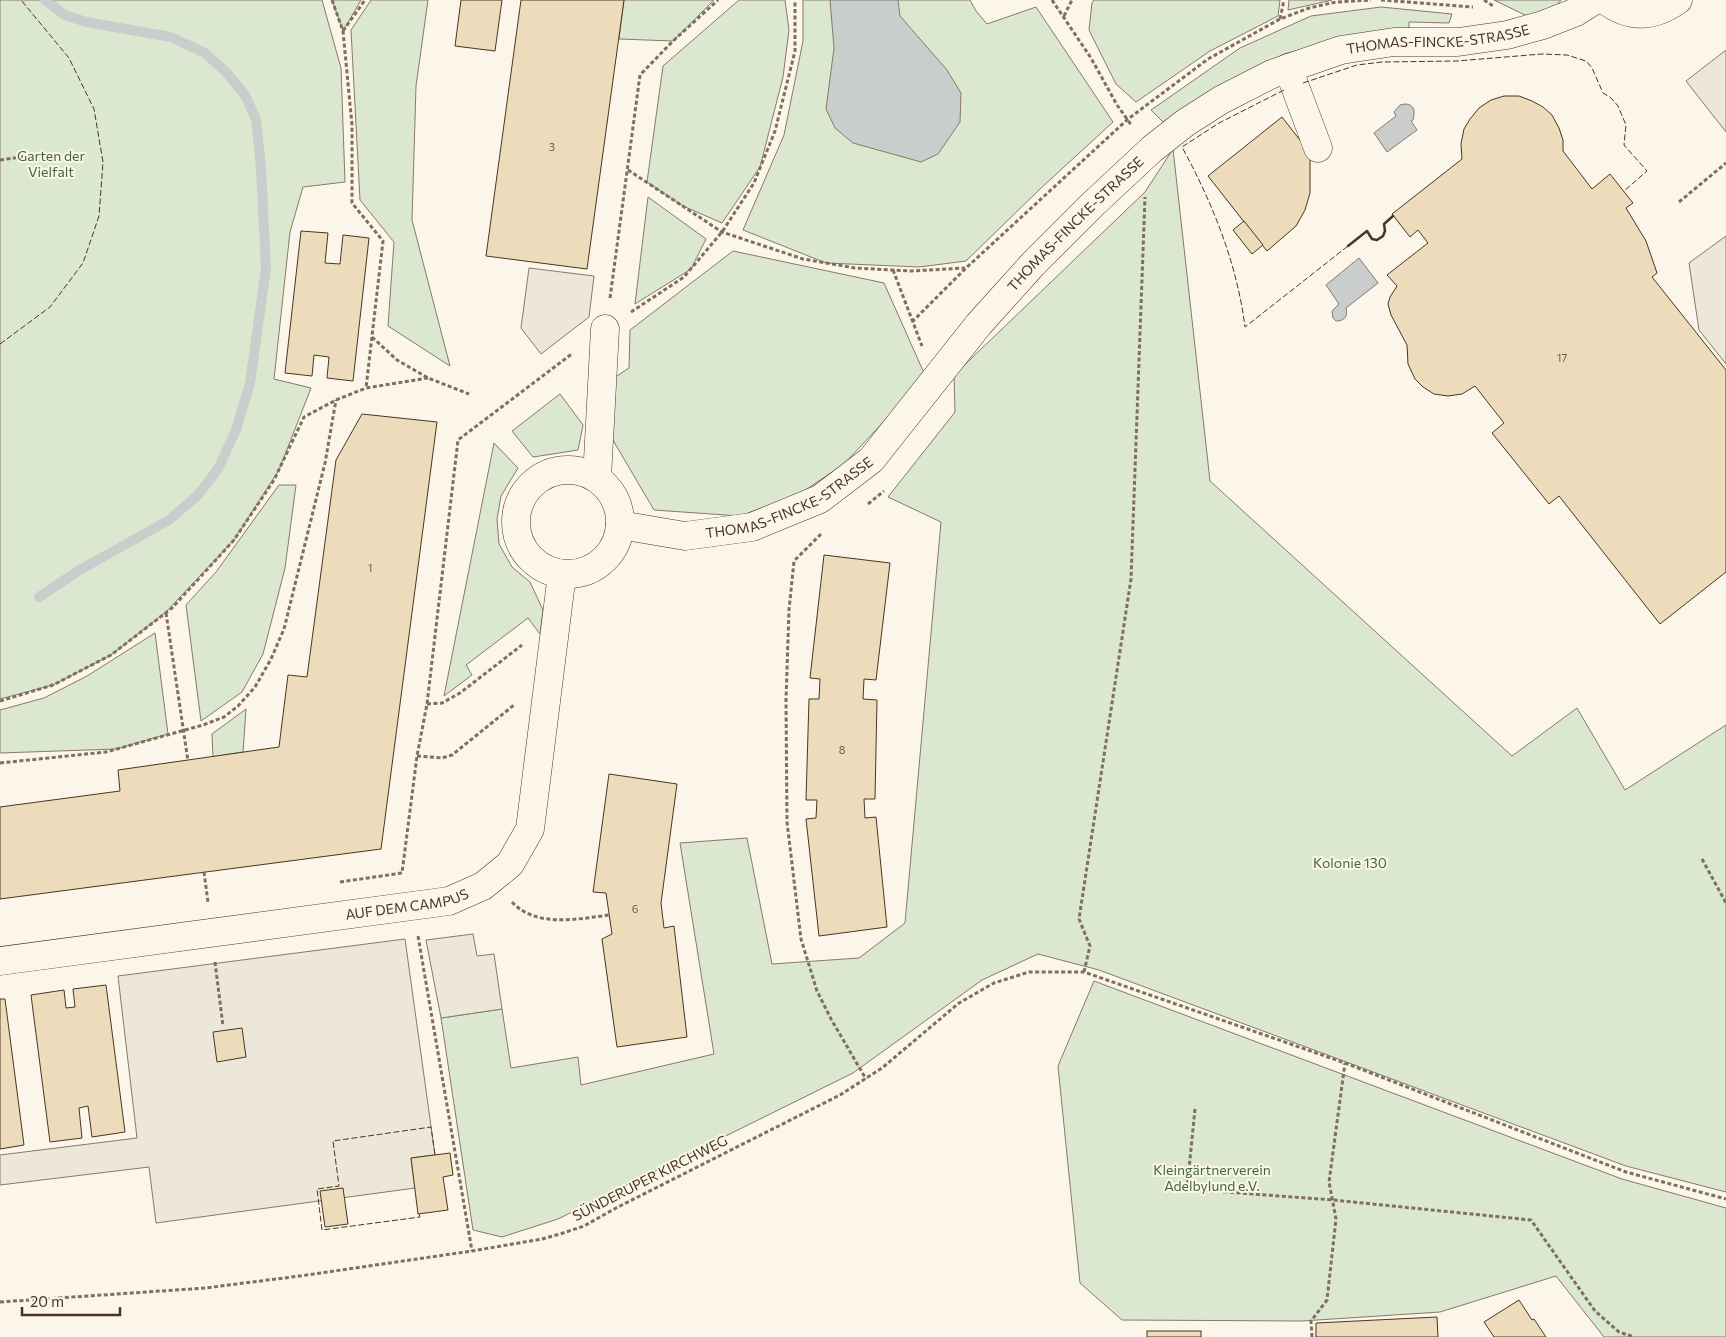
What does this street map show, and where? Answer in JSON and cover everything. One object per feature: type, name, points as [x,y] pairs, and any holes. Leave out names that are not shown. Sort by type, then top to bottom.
[{"type":"street","name":"THOMAS-FINCKE-STRASSE","points":[[620,525],[685,536],[752,527],[820,499],[871,460],[979,324],[1033,264],[1152,149],[1220,100],[1272,74],[1341,50],[1394,42],[1458,42],[1507,35],[1543,25],[1576,12],[1594,0]]},
{"type":"street","points":[[1605,0],[1616,9],[1646,14],[1660,11],[1678,0]]},
{"type":"street","points":[[1288,68],[1318,148]]},
{"type":"street","points":[[597,478],[605,329]]},
{"type":"street","points":[[568,470],[580,471],[597,478],[610,490],[618,507],[620,525],[618,536],[610,553],[597,565],[580,572],[562,574],[540,566],[527,554],[518,538],[515,520],[523,495],[535,482],[550,473],[568,470]]},
{"type":"street","name":"AUF DEM CAMPUS","points":[[0,961],[449,901],[483,886],[510,864],[530,829],[562,574]]},
{"type":"path","points":[[332,0],[343,30],[352,125],[352,203],[383,241],[366,388]]},
{"type":"path","points":[[343,30],[365,0]]},
{"type":"path","points":[[605,329],[640,74],[718,0]]},
{"type":"path","points":[[334,883],[402,873],[417,756],[427,704],[458,440],[605,329],[684,277],[722,232],[754,182],[775,131],[795,52],[795,0]]},
{"type":"path","points":[[1052,0],[1091,58],[1116,105],[1152,149],[1146,192],[1131,578],[1079,919],[1090,946],[1084,972]]},
{"type":"path","points":[[1064,17],[1072,0]]},
{"type":"path","points":[[1280,19],[1284,0]]},
{"type":"path","points":[[1382,0],[1479,7]]},
{"type":"path","points":[[1487,8],[1496,9]]},
{"type":"path","points":[[0,160],[42,154]]},
{"type":"path","points":[[1679,202],[1726,163]]},
{"type":"path","points":[[628,170],[722,232],[803,259],[855,268],[911,271],[966,268]]},
{"type":"path","points":[[893,270],[935,379]]},
{"type":"path","points":[[372,337],[397,360],[428,378],[469,394]]},
{"type":"path","points":[[0,701],[53,685],[111,655],[166,612],[234,540],[274,480],[304,417],[336,400],[366,388],[428,378]]},
{"type":"path","points":[[0,763],[106,752],[203,725],[224,717],[238,706],[255,687],[271,659],[284,629],[325,463],[336,400]]},
{"type":"path","points":[[824,530],[794,561],[789,610],[786,700],[787,822],[801,939],[817,991],[866,1079]]},
{"type":"path","points":[[166,612],[188,760]]},
{"type":"path","points":[[427,704],[442,703],[460,693],[542,630],[555,631]]},
{"type":"path","points":[[417,756],[442,758],[452,755],[533,691],[547,692]]},
{"type":"path","points":[[1702,859],[1726,903]]},
{"type":"path","points":[[492,878],[519,910],[532,916],[547,919],[609,916]]},
{"type":"path","points":[[208,901],[217,899]]},
{"type":"path","points":[[412,906],[472,1251]]},
{"type":"path","name":"SÜNDERUPER KIRCHWEG","points":[[0,1302],[204,1288],[300,1276],[542,1239],[584,1226],[840,1095],[882,1068],[959,1003],[994,983],[1029,972],[1084,972],[1345,1063],[1626,1172],[1726,1199]]},
{"type":"path","points":[[1312,1337],[1312,1321],[1328,1300],[1336,1219],[1329,1182],[1345,1063]]},
{"type":"path","points":[[1195,1109],[1187,1189],[1333,1200],[1531,1220],[1596,1311],[1619,1332],[1634,1337]]},
{"type":"green space","name":"Garten der Vielfalt","points":[[0,0],[322,0],[341,68],[345,182],[303,187],[290,232],[274,379],[311,388],[279,470],[234,540],[166,612],[111,655],[53,685],[0,699]]},
{"type":"green space","points":[[332,0],[361,0],[343,31]]},
{"type":"green space","points":[[371,0],[428,0],[416,86],[412,220],[450,366],[388,326],[394,242],[360,200],[351,30]]},
{"type":"green space","points":[[624,0],[714,0],[673,41],[619,39]]},
{"type":"green space","points":[[739,0],[785,0],[789,30],[783,77],[760,167],[722,223],[683,206],[647,182],[663,66]]},
{"type":"green space","points":[[803,0],[970,0],[987,24],[1036,7],[1113,122],[966,261],[919,267],[826,263],[743,230],[784,135],[803,41]]},
{"type":"green space","points":[[1094,0],[1280,0],[1278,16],[1210,51],[1136,102],[1116,84],[1089,30]]},
{"type":"green space","points":[[1289,0],[1332,0],[1288,10]]},
{"type":"green space","points":[[1494,0],[1561,0],[1552,11],[1527,16]]},
{"type":"green space","points":[[1381,7],[1452,14],[1449,23],[1409,22],[1409,33],[1351,36],[1284,54],[1214,89],[1163,122],[1151,110],[1240,48],[1311,16]]},
{"type":"green space","name":"Kolonie 130","points":[[1173,149],[1210,481],[1512,756],[1577,708],[1625,790],[1726,725],[1726,1192],[1626,1166],[1099,970],[1038,954],[982,980],[853,1073],[558,1219],[502,1237],[473,1230],[441,1018],[502,1009],[511,1068],[578,1057],[581,1085],[714,1054],[680,843],[747,838],[772,964],[859,958],[905,923],[941,522],[888,497],[955,412],[954,375],[1145,192]]},
{"type":"green space","points":[[648,197],[706,239],[691,269],[635,304]]},
{"type":"green space","points":[[733,251],[884,283],[924,373],[889,416],[844,464],[801,493],[740,516],[654,510],[587,396],[629,368],[630,330]]},
{"type":"green space","points":[[560,394],[583,425],[578,450],[533,457],[512,431]]},
{"type":"green space","points":[[494,443],[518,468],[501,496],[497,519],[499,544],[512,567],[530,582],[543,610],[540,634],[528,618],[466,665],[472,675],[444,696]]},
{"type":"green space","points":[[279,485],[296,485],[285,568],[263,654],[242,692],[201,721],[186,605],[216,572]]},
{"type":"green space","points":[[155,633],[168,734],[116,749],[0,753],[0,710],[44,698],[87,676]]},
{"type":"green space","points":[[246,709],[243,752],[213,757],[212,734]]},
{"type":"green space","name":"Kleingärtnerverein Adelbylund e.V.","points":[[1094,981],[1622,1179],[1726,1208],[1726,1337],[1604,1337],[1556,1276],[1440,1312],[1302,1321],[1122,1320],[1080,1283],[1058,1066]]},
{"type":"shaded area","points":[[830,0],[898,0],[900,16],[947,70],[961,93],[960,122],[938,154],[921,162],[853,143],[835,128],[826,109],[834,48]]},
{"type":"shaded area","points":[[1726,50],[1726,132],[1686,81]]},
{"type":"shaded area","points":[[1400,105],[1411,105],[1414,109],[1414,117],[1411,121],[1417,130],[1387,152],[1374,133],[1396,116],[1394,112]]},
{"type":"shaded area","points":[[1726,236],[1726,364],[1699,330],[1689,263]]},
{"type":"shaded area","points":[[1359,258],[1378,283],[1346,308],[1347,313],[1344,319],[1336,321],[1333,318],[1332,311],[1339,304],[1326,285]]},
{"type":"shaded area","points":[[529,268],[594,276],[589,317],[541,354],[521,328]]},
{"type":"shaded area","points":[[473,934],[477,956],[494,954],[502,1009],[441,1018],[426,940]]},
{"type":"shaded area","points":[[405,939],[435,1155],[411,1158],[415,1188],[156,1223],[149,1167],[0,1185],[0,1155],[137,1138],[118,976]]},
{"type":"building","points":[[461,0],[502,0],[495,51],[455,46]]},
{"type":"building","points":[[521,0],[624,0],[587,269],[486,256]]},
{"type":"building","points":[[1504,96],[1519,96],[1532,101],[1552,115],[1563,140],[1563,151],[1592,189],[1610,174],[1633,203],[1626,208],[1646,241],[1657,273],[1652,277],[1726,370],[1726,572],[1660,624],[1559,496],[1549,504],[1492,433],[1504,423],[1475,386],[1462,394],[1448,396],[1434,394],[1415,379],[1408,364],[1407,345],[1391,315],[1388,304],[1397,286],[1387,275],[1428,243],[1418,230],[1410,237],[1392,214],[1462,159],[1461,144],[1464,129],[1470,119],[1479,108],[1491,100]]},
{"type":"building","points":[[1282,117],[1303,144],[1310,160],[1310,193],[1305,210],[1296,226],[1267,251],[1208,176]]},
{"type":"building","points":[[1244,221],[1263,245],[1252,254],[1233,230]]},
{"type":"building","points":[[301,231],[328,233],[325,263],[340,264],[343,235],[369,238],[353,381],[327,378],[329,357],[314,355],[312,376],[285,373]]},
{"type":"building","points":[[362,414],[437,422],[381,849],[0,899],[0,807],[120,791],[118,770],[279,747],[288,675],[307,677],[336,460]]},
{"type":"building","points":[[824,555],[890,563],[876,680],[864,679],[863,699],[877,700],[875,799],[864,799],[865,818],[876,817],[887,927],[819,936],[806,819],[816,818],[817,800],[806,800],[809,699],[819,699],[820,679],[810,678]]},
{"type":"building","points":[[609,774],[677,784],[661,903],[664,928],[674,926],[687,1037],[617,1047],[602,939],[612,934],[606,893],[593,892]]},
{"type":"building","points":[[106,985],[125,1132],[92,1137],[88,1106],[79,1108],[82,1138],[50,1142],[31,995],[64,990],[66,1008],[75,1007],[73,989]]},
{"type":"building","points":[[0,999],[5,999],[24,1145],[0,1149]]},
{"type":"building","points":[[242,1028],[246,1057],[217,1062],[213,1032]]},
{"type":"building","points":[[450,1153],[453,1175],[443,1177],[448,1210],[418,1214],[411,1158]]},
{"type":"building","points":[[343,1188],[348,1224],[325,1227],[320,1191]]},
{"type":"building","points":[[1519,1300],[1546,1337],[1494,1337],[1484,1322]]},
{"type":"building","points":[[1437,1317],[1438,1337],[1316,1337],[1316,1323]]},
{"type":"building","points":[[1147,1331],[1201,1331],[1201,1337],[1147,1337]]},
{"type":"waterway","points":[[39,597],[78,571],[169,520],[198,495],[218,469],[236,430],[250,383],[266,268],[261,168],[256,119],[245,95],[226,72],[205,53],[171,37],[86,22],[65,15],[45,0]]},
{"type":"fence","points":[[0,344],[50,307],[83,263],[99,216],[103,162],[94,109],[69,58],[21,0]]},
{"type":"fence","points":[[1303,83],[1357,65],[1382,62],[1457,61],[1542,54],[1567,55],[1586,61],[1592,68],[1603,93],[1618,106],[1626,125],[1624,145],[1647,171],[1624,191]]},
{"type":"fence","points":[[1284,90],[1219,123],[1182,147],[1203,189],[1222,234],[1236,280],[1245,327],[1348,246]]},
{"type":"fence","points":[[419,1214],[420,1217],[322,1230],[317,1189],[339,1186],[333,1141],[431,1127],[435,1155]]},
{"type":"wall","points":[[1348,246],[1367,231],[1372,239],[1377,240],[1383,236],[1385,231],[1384,224],[1393,216]]}]
